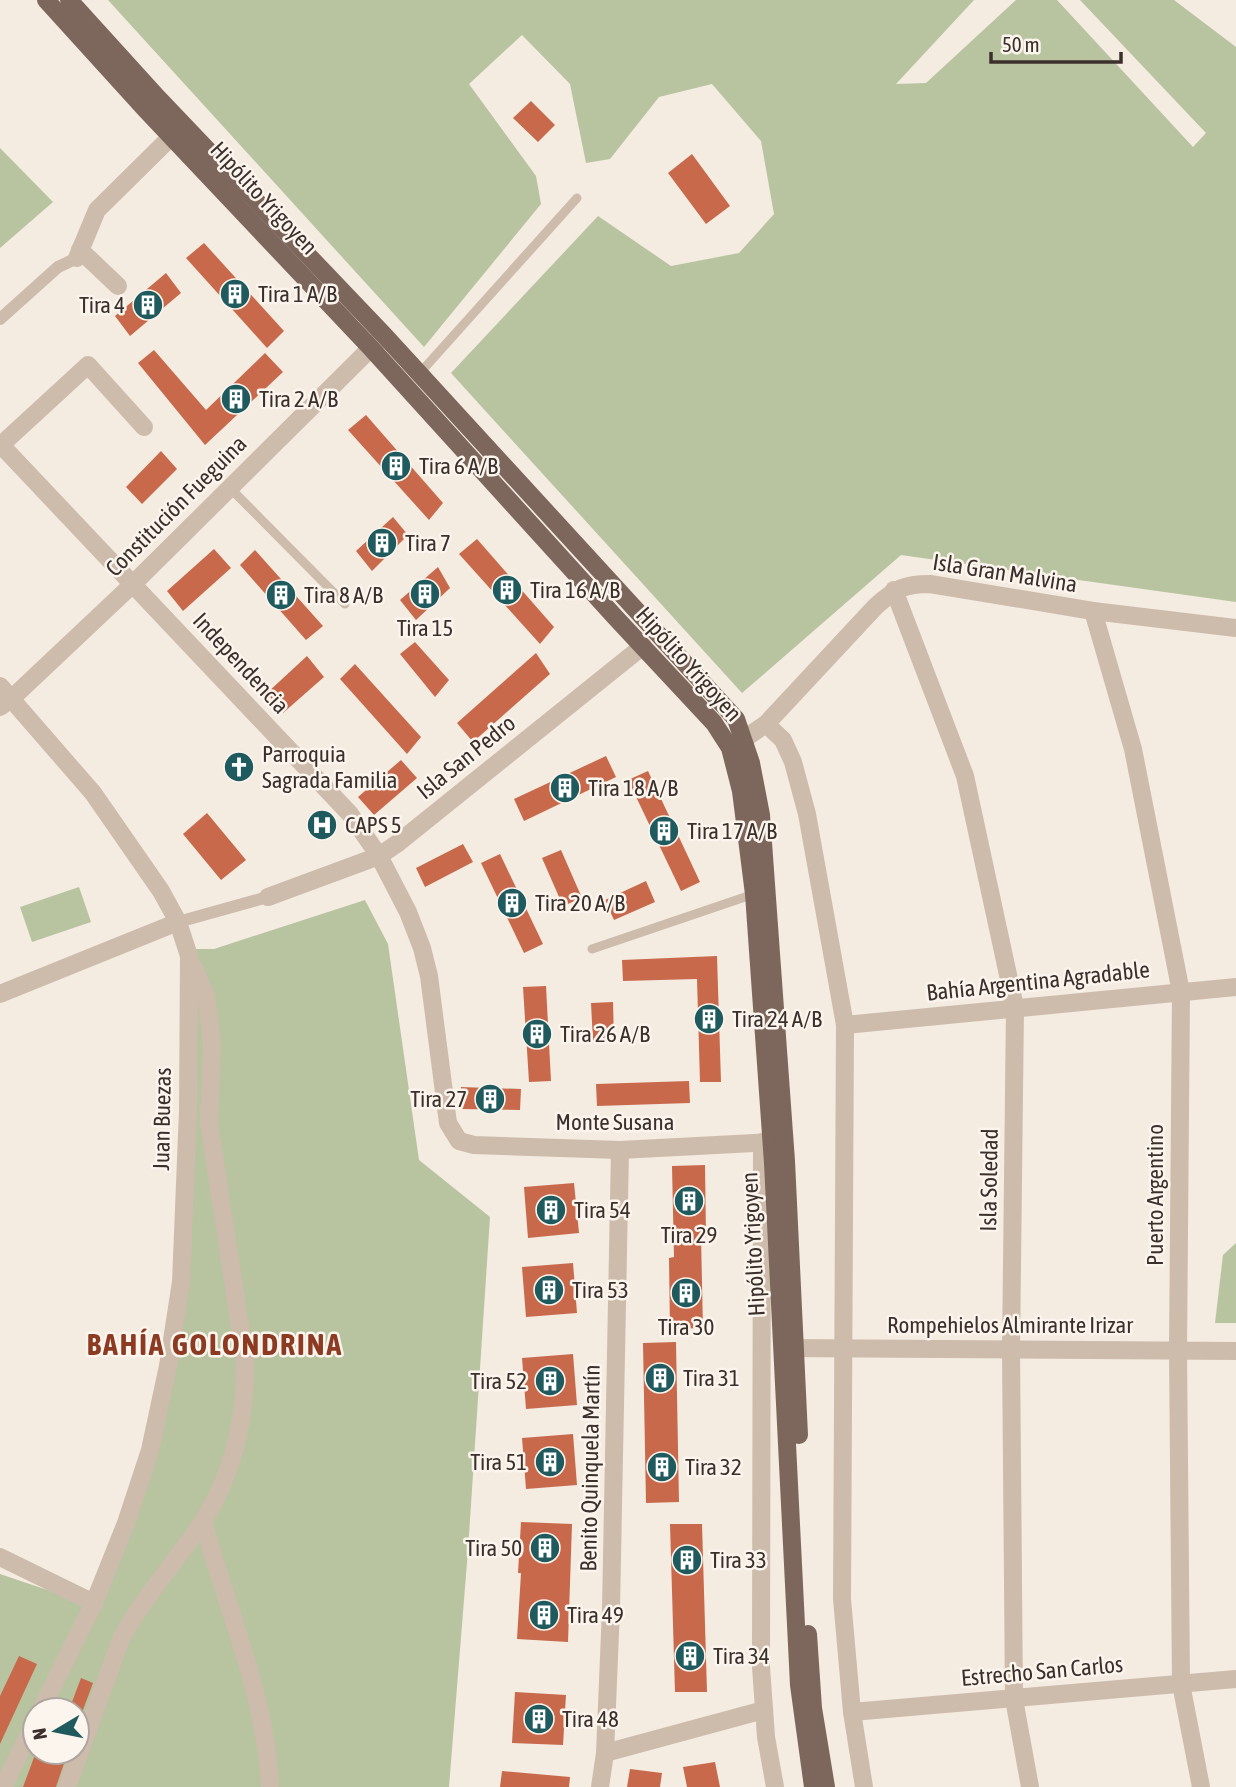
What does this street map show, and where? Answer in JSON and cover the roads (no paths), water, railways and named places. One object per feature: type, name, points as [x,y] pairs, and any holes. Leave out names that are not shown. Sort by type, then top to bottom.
[{"type":"main road","name":"Hipólito Yrigoyen","points":[[46,0],[177,130],[377,341],[643,646],[714,723],[730,748],[741,791],[754,894],[767,1142],[790,1348],[813,1708],[826,1787]]},
{"type":"main road","name":"Hipólito Yrigoyen","points":[[69,0],[177,130]]},
{"type":"main road","name":"Hipólito Yrigoyen","points":[[377,341],[419,374],[736,719],[744,739],[761,816],[778,1034],[799,1685],[813,1787]]},
{"type":"street","points":[[0,319],[58,267],[79,254],[97,209],[177,130]]},
{"type":"street","points":[[79,254],[118,286]]},
{"type":"street","name":"Constitución Fueguina","points":[[4,697],[133,584],[377,341]]},
{"type":"street","points":[[1,444],[88,365],[144,427]]},
{"type":"street","name":"Independencia","points":[[1,444],[350,814],[379,856],[408,912],[422,948],[429,976],[448,1123],[459,1141]]},
{"type":"street","name":"Isla Gran Malvina","points":[[894,590],[914,584],[930,584],[1093,611],[1236,628]]},
{"type":"street","points":[[744,739],[766,724],[894,590]]},
{"type":"street","name":"Isla Soledad","points":[[894,590],[965,776],[1015,1007],[1011,1350],[1014,1699],[1030,1787]]},
{"type":"street","name":"Puerto Argentino","points":[[1093,611],[1133,749],[1181,992],[1178,1351],[1181,1684],[1201,1787]]},
{"type":"street","name":"Isla San Pedro","points":[[268,897],[379,856],[643,646]]},
{"type":"street","name":"Juan Buezas","points":[[4,697],[93,793],[161,891],[178,922],[189,956],[188,1111],[181,1282],[168,1366],[150,1450],[126,1523],[94,1602],[48,1696]]},
{"type":"street","points":[[766,724],[783,740],[793,762],[807,814],[845,1025],[842,1599],[852,1712],[864,1787]]},
{"type":"street","points":[[0,994],[178,922],[268,897]]},
{"type":"street","points":[[67,1787],[121,1639],[131,1620],[203,1521],[226,1476],[240,1433],[245,1371],[209,1123],[212,1045],[205,996],[189,956]]},
{"type":"street","name":"Bahía Argentina Agradable","points":[[845,1025],[1236,987]]},
{"type":"street","name":"Monte Susana","points":[[459,1141],[474,1145],[620,1150],[767,1142]]},
{"type":"street","points":[[767,1142],[761,1667],[766,1737],[775,1787]]},
{"type":"street","name":"Benito Quinquela Martín","points":[[600,1787],[605,1753],[612,1583],[620,1150]]},
{"type":"street","name":"Rompehielos Almirante Irizar","points":[[790,1348],[1236,1351]]},
{"type":"street","points":[[203,1521],[250,1674],[269,1753],[270,1787]]},
{"type":"street","points":[[0,1557],[94,1602]]},
{"type":"street","name":"Estrecho San Carlos","points":[[852,1712],[1236,1679]]},
{"type":"street","points":[[605,1753],[764,1710]]},
{"type":"street","points":[[3,1787],[21,1750]]},
{"type":"lane","points":[[419,374],[577,198]]},
{"type":"lane","points":[[229,487],[345,604]]},
{"type":"lane","points":[[592,950],[754,894]]},
{"type":"place","name":"Tira 1 A/B","points":[[235,294]]},
{"type":"place","name":"Tira 4","points":[[148,305]]},
{"type":"place","name":"Tira 2 A/B","points":[[236,399]]},
{"type":"place","name":"Tira 6 A/B","points":[[396,466]]},
{"type":"place","name":"Tira 7","points":[[382,543]]},
{"type":"place","name":"Tira 16 A/B","points":[[507,590]]},
{"type":"place","name":"Tira 15","points":[[425,594]]},
{"type":"place","name":"Tira 8 A/B","points":[[281,595]]},
{"type":"place","name":"Parroquia Sagrada Familia","points":[[239,767]]},
{"type":"place","name":"Tira 18 A/B","points":[[565,788]]},
{"type":"place","name":"CAPS 5","points":[[322,825]]},
{"type":"place","name":"Tira 17 A/B","points":[[664,831]]},
{"type":"place","name":"Tira 20 A/B","points":[[512,903]]},
{"type":"place","name":"Tira 24 A/B","points":[[709,1019]]},
{"type":"place","name":"Tira 26 A/B","points":[[537,1034]]},
{"type":"place","name":"Tira 27","points":[[490,1099]]},
{"type":"place","name":"Tira 29","points":[[689,1201]]},
{"type":"place","name":"Tira 54","points":[[551,1210]]},
{"type":"place","name":"Tira 53","points":[[549,1290]]},
{"type":"place","name":"Tira 30","points":[[686,1293]]},
{"type":"place","name":"Tira 31","points":[[660,1378]]},
{"type":"place","name":"Tira 52","points":[[550,1381]]},
{"type":"place","name":"Tira 51","points":[[550,1462]]},
{"type":"place","name":"Tira 32","points":[[662,1467]]},
{"type":"place","name":"Tira 50","points":[[545,1548]]},
{"type":"place","name":"Tira 33","points":[[687,1560]]},
{"type":"place","name":"Tira 49","points":[[544,1615]]},
{"type":"place","name":"Tira 34","points":[[690,1656]]},
{"type":"place","name":"Tira 48","points":[[539,1719]]},
{"type":"district","name":"BAHÍA GOLONDRINA","points":[[215,1344]]}]
